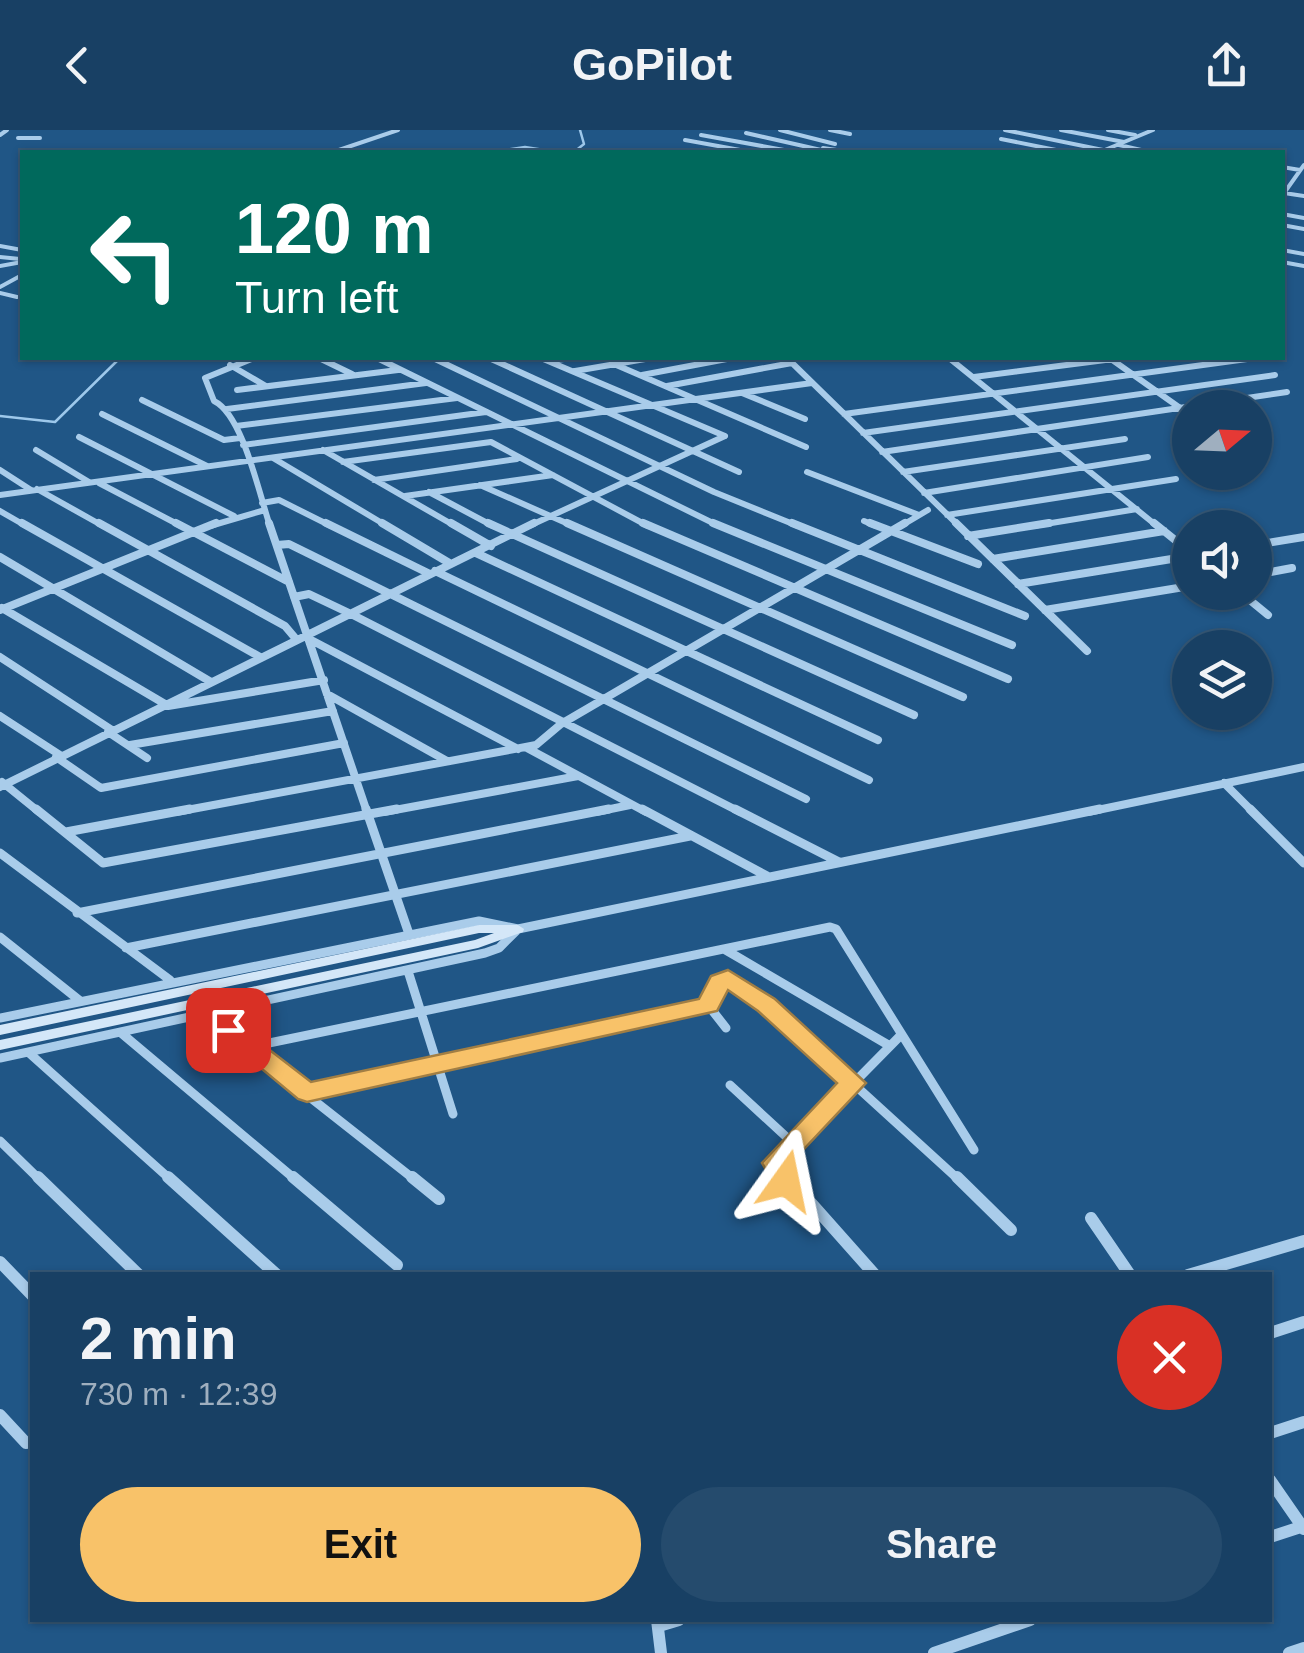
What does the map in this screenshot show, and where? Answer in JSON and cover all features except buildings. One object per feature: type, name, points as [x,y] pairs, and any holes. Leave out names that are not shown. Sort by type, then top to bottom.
[{"type":"street","points":[[0,134],[7,130]]},
{"type":"street","points":[[18,138],[42,139],[33,130]]},
{"type":"street","points":[[339,150],[398,130]]},
{"type":"street","points":[[746,133],[820,150],[835,144],[784,130]]},
{"type":"street","points":[[830,130],[850,134]]},
{"type":"street","points":[[1004,130],[1098,150]]},
{"type":"street","points":[[1061,130],[1144,150]]},
{"type":"street","points":[[1108,130],[1138,136]]},
{"type":"street","points":[[1105,150],[1153,130]]},
{"type":"street","points":[[701,135],[784,150]]},
{"type":"street","points":[[685,140],[740,150]]},
{"type":"street","points":[[1001,140],[1055,150]]},
{"type":"street","points":[[1285,186],[1302,168]]},
{"type":"street","points":[[1293,180],[1304,180]]},
{"type":"street","points":[[0,290],[17,297]]},
{"type":"street","points":[[247,360],[206,378],[214,401],[228,409],[236,426],[410,934]]},
{"type":"street","points":[[323,360],[354,375]]},
{"type":"street","points":[[381,360],[686,512],[1012,645]]},
{"type":"street","points":[[436,360],[657,465],[1025,616]]},
{"type":"street","points":[[493,360],[739,472]]},
{"type":"street","points":[[549,361],[556,360]]},
{"type":"street","points":[[572,372],[638,360]]},
{"type":"street","points":[[640,375],[721,360]]},
{"type":"street","points":[[666,386],[789,360],[1087,651]]},
{"type":"street","points":[[952,360],[1172,538]]},
{"type":"street","points":[[974,377],[1096,360]]},
{"type":"street","points":[[1113,360],[1172,402]]},
{"type":"street","points":[[844,414],[1239,360]]},
{"type":"street","points":[[549,361],[725,436],[591,494],[513,536],[350,613],[310,638],[296,640],[260,657],[2,784],[103,863],[578,776]]},
{"type":"street","points":[[614,364],[806,447]]},
{"type":"street","points":[[230,365],[267,386]]},
{"type":"street","points":[[237,390],[401,369]]},
{"type":"street","points":[[863,433],[1274,375]]},
{"type":"street","points":[[228,409],[429,382]]},
{"type":"street","points":[[0,495],[812,383]]},
{"type":"street","points":[[1272,394],[1286,392]]},
{"type":"street","points":[[742,393],[804,419]]},
{"type":"street","points":[[236,426],[459,397]]},
{"type":"street","points":[[142,400],[224,440],[241,441],[488,412]]},
{"type":"street","points":[[882,452],[1172,409]]},
{"type":"street","points":[[102,414],[207,466]]},
{"type":"street","points":[[79,437],[234,516]]},
{"type":"street","points":[[903,472],[1125,439]]},
{"type":"street","points":[[343,462],[491,442],[652,528],[1008,679]]},
{"type":"street","points":[[36,450],[189,533],[290,582]]},
{"type":"street","points":[[323,450],[491,546]]},
{"type":"street","points":[[271,457],[451,564]]},
{"type":"street","points":[[924,492],[1148,457]]},
{"type":"street","points":[[374,480],[520,459]]},
{"type":"street","points":[[0,470],[285,626],[296,640]]},
{"type":"street","points":[[807,472],[919,515]]},
{"type":"street","points":[[402,496],[553,475]]},
{"type":"street","points":[[947,515],[1172,480]]},
{"type":"street","points":[[480,485],[756,610],[963,696]]},
{"type":"street","points":[[429,492],[513,536],[914,715]]},
{"type":"street","points":[[1,609],[279,500],[868,780]]},
{"type":"street","points":[[968,536],[1137,509]]},
{"type":"street","points":[[66,832],[523,749],[928,510]]},
{"type":"street","points":[[0,511],[260,657]]},
{"type":"street","points":[[864,521],[978,564]]},
{"type":"street","points":[[993,559],[1164,531]]},
{"type":"street","points":[[1272,542],[1304,537]]},
{"type":"street","points":[[277,546],[289,544],[391,592],[806,798]]},
{"type":"street","points":[[476,553],[878,740]]},
{"type":"street","points":[[0,556],[212,682]]},
{"type":"street","points":[[1018,584],[1172,557]]},
{"type":"street","points":[[1272,571],[1292,568]]},
{"type":"street","points":[[1045,610],[1172,589]]},
{"type":"street","points":[[294,596],[309,594],[350,613],[561,724],[842,863]]},
{"type":"street","points":[[1,609],[161,706],[324,680]]},
{"type":"street","points":[[1262,610],[1268,615]]},
{"type":"street","points":[[310,638],[768,876]]},
{"type":"street","points":[[0,657],[147,758]]},
{"type":"street","points":[[328,694],[448,762]]},
{"type":"street","points":[[130,746],[333,711]]},
{"type":"street","points":[[0,716],[101,788],[344,743]]},
{"type":"street","points":[[0,1045],[478,944],[518,928],[1304,767]]},
{"type":"street","points":[[1224,783],[1303,861]]},
{"type":"street","points":[[77,913],[630,804]]},
{"type":"street","points":[[126,948],[690,836]]},
{"type":"street","points":[[0,853],[171,980]]},
{"type":"street","points":[[0,1018],[171,980],[479,921],[518,928]]},
{"type":"street","points":[[0,1058],[492,951],[518,928]]},
{"type":"street","points":[[0,1030],[479,929],[518,928]]},
{"type":"street","points":[[250,1046],[724,948],[836,929],[974,1150]]},
{"type":"street","points":[[0,937],[79,1000]]},
{"type":"street","points":[[724,948],[890,1046]]},
{"type":"street","points":[[408,971],[453,1114]]},
{"type":"street","points":[[708,1005],[720,982],[728,978],[767,1005],[1011,1230]]},
{"type":"street","points":[[708,1005],[726,1028]]},
{"type":"street","points":[[307,1093],[708,1005]]},
{"type":"street","points":[[204,1014],[250,1046],[440,1199]]},
{"type":"street","points":[[120,1032],[397,1265]]},
{"type":"street","points":[[872,1272],[778,1171],[775,1163],[901,1035]]},
{"type":"street","points":[[28,1052],[274,1272]]},
{"type":"street","points":[[730,1085],[794,1144]]},
{"type":"street","points":[[0,1141],[136,1272]]},
{"type":"street","points":[[1091,1218],[1128,1272]]},
{"type":"street","points":[[1199,1272],[1304,1242]]},
{"type":"street","points":[[0,1262],[30,1293]]},
{"type":"street","points":[[1272,1331],[1304,1322]]},
{"type":"street","points":[[0,1415],[26,1443]]},
{"type":"street","points":[[1272,1432],[1304,1422]]},
{"type":"street","points":[[1272,1483],[1303,1527],[1272,1537]]},
{"type":"street","points":[[934,1653],[1024,1622]]},
{"type":"street","points":[[658,1623],[661,1653]]},
{"type":"street","points":[[1289,1653],[1304,1648]]},
{"type":"waterway","points":[[576,150],[584,144],[580,130]]},
{"type":"waterway","points":[[504,150],[525,147],[544,150]]},
{"type":"waterway","points":[[0,416],[55,422],[118,360]]},
{"type":"route","points":[[228,1030],[307,1093],[708,1005],[720,982],[728,978],[767,1005],[853,1083],[775,1163],[786,1181]]}]
